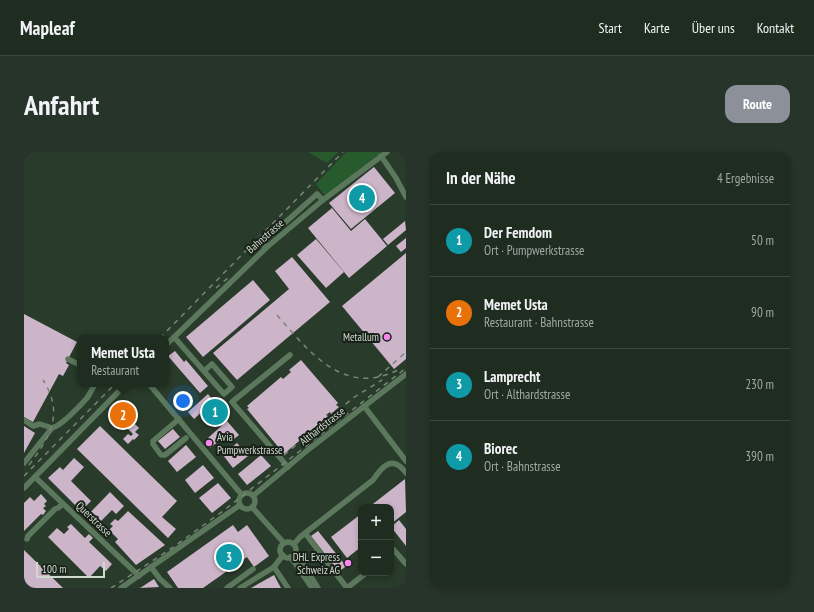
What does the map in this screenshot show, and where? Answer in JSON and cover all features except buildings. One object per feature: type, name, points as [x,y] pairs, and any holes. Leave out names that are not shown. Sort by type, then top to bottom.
[{"type":"street","name":"Bahnstrasse","points":[[169,342],[266,247],[323,200],[387,152]]},
{"type":"street","points":[[381,156],[396,178],[406,197]]},
{"type":"street","points":[[266,247],[261,244],[317,194],[323,200]]},
{"type":"street","points":[[174,337],[224,394],[232,387],[212,364],[204,371]]},
{"type":"street","points":[[288,467],[232,402],[290,354]]},
{"type":"street","points":[[68,359],[77,364]]},
{"type":"street","name":"Althardstrasse","points":[[253,496],[406,374]]},
{"type":"street","points":[[24,463],[52,428],[61,423],[88,397],[93,387]]},
{"type":"street","points":[[24,488],[123,387]]},
{"type":"street","points":[[152,387],[242,495]]},
{"type":"street","points":[[364,406],[406,461]]},
{"type":"street","points":[[179,419],[153,441],[153,444],[161,455],[165,455],[186,438]]},
{"type":"street","points":[[24,420],[33,426],[40,424],[52,428]]},
{"type":"street","points":[[294,544],[297,539],[374,480],[380,470],[389,464],[394,463],[400,465],[406,473]]},
{"type":"street","name":"Querstrasse","points":[[35,477],[138,576]]},
{"type":"street","points":[[242,495],[247,494],[253,496],[254,501],[252,507]]},
{"type":"street","points":[[242,495],[239,501],[240,505],[245,509],[252,507]]},
{"type":"street","points":[[27,539],[28,536],[49,514],[63,504]]},
{"type":"street","points":[[121,588],[240,505]]},
{"type":"street","points":[[252,507],[284,544]]},
{"type":"street","points":[[305,533],[347,588],[362,576]]},
{"type":"street","points":[[283,555],[281,548],[284,544],[289,542],[294,544]]},
{"type":"street","points":[[294,544],[296,553],[318,588]]},
{"type":"street","points":[[394,550],[406,564]]},
{"type":"street","points":[[290,557],[296,553]]},
{"type":"street","points":[[283,555],[290,557],[312,588]]},
{"type":"street","points":[[240,588],[274,567],[283,555]]},
{"type":"street","points":[[151,567],[160,579],[170,588]]},
{"type":"street","points":[[274,567],[288,588]]},
{"type":"street","points":[[227,588],[253,569]]},
{"type":"green space","points":[[308,152],[338,152],[327,163]]},
{"type":"green space","points":[[346,152],[382,152],[325,196],[316,184]]},
{"type":"railway","points":[[163,335],[343,152]]},
{"type":"railway","points":[[216,288],[229,277]]},
{"type":"railway","points":[[277,315],[315,356],[344,374],[361,378],[379,377],[398,370]]},
{"type":"railway","points":[[378,377],[406,352]]},
{"type":"railway","points":[[111,588],[172,548],[223,511],[406,368]]},
{"type":"railway","points":[[29,465],[49,434],[54,414],[53,403],[43,380]]},
{"type":"railway","points":[[284,455],[353,398],[382,380]]},
{"type":"railway","points":[[24,476],[112,387]]},
{"type":"place","name":"Biorec","points":[[362,198]]},
{"type":"place","name":"Metallum","points":[[387,337]]},
{"type":"place","name":"Der Femdom","points":[[215,412]]},
{"type":"place","name":"Memet Usta","points":[[123,415]]},
{"type":"place","name":"Avia Pumpwerkstrasse","points":[[209,443]]},
{"type":"place","name":"Lamprecht","points":[[229,557]]},
{"type":"place","name":"DHL Express Schweiz AG","points":[[348,563]]}]
